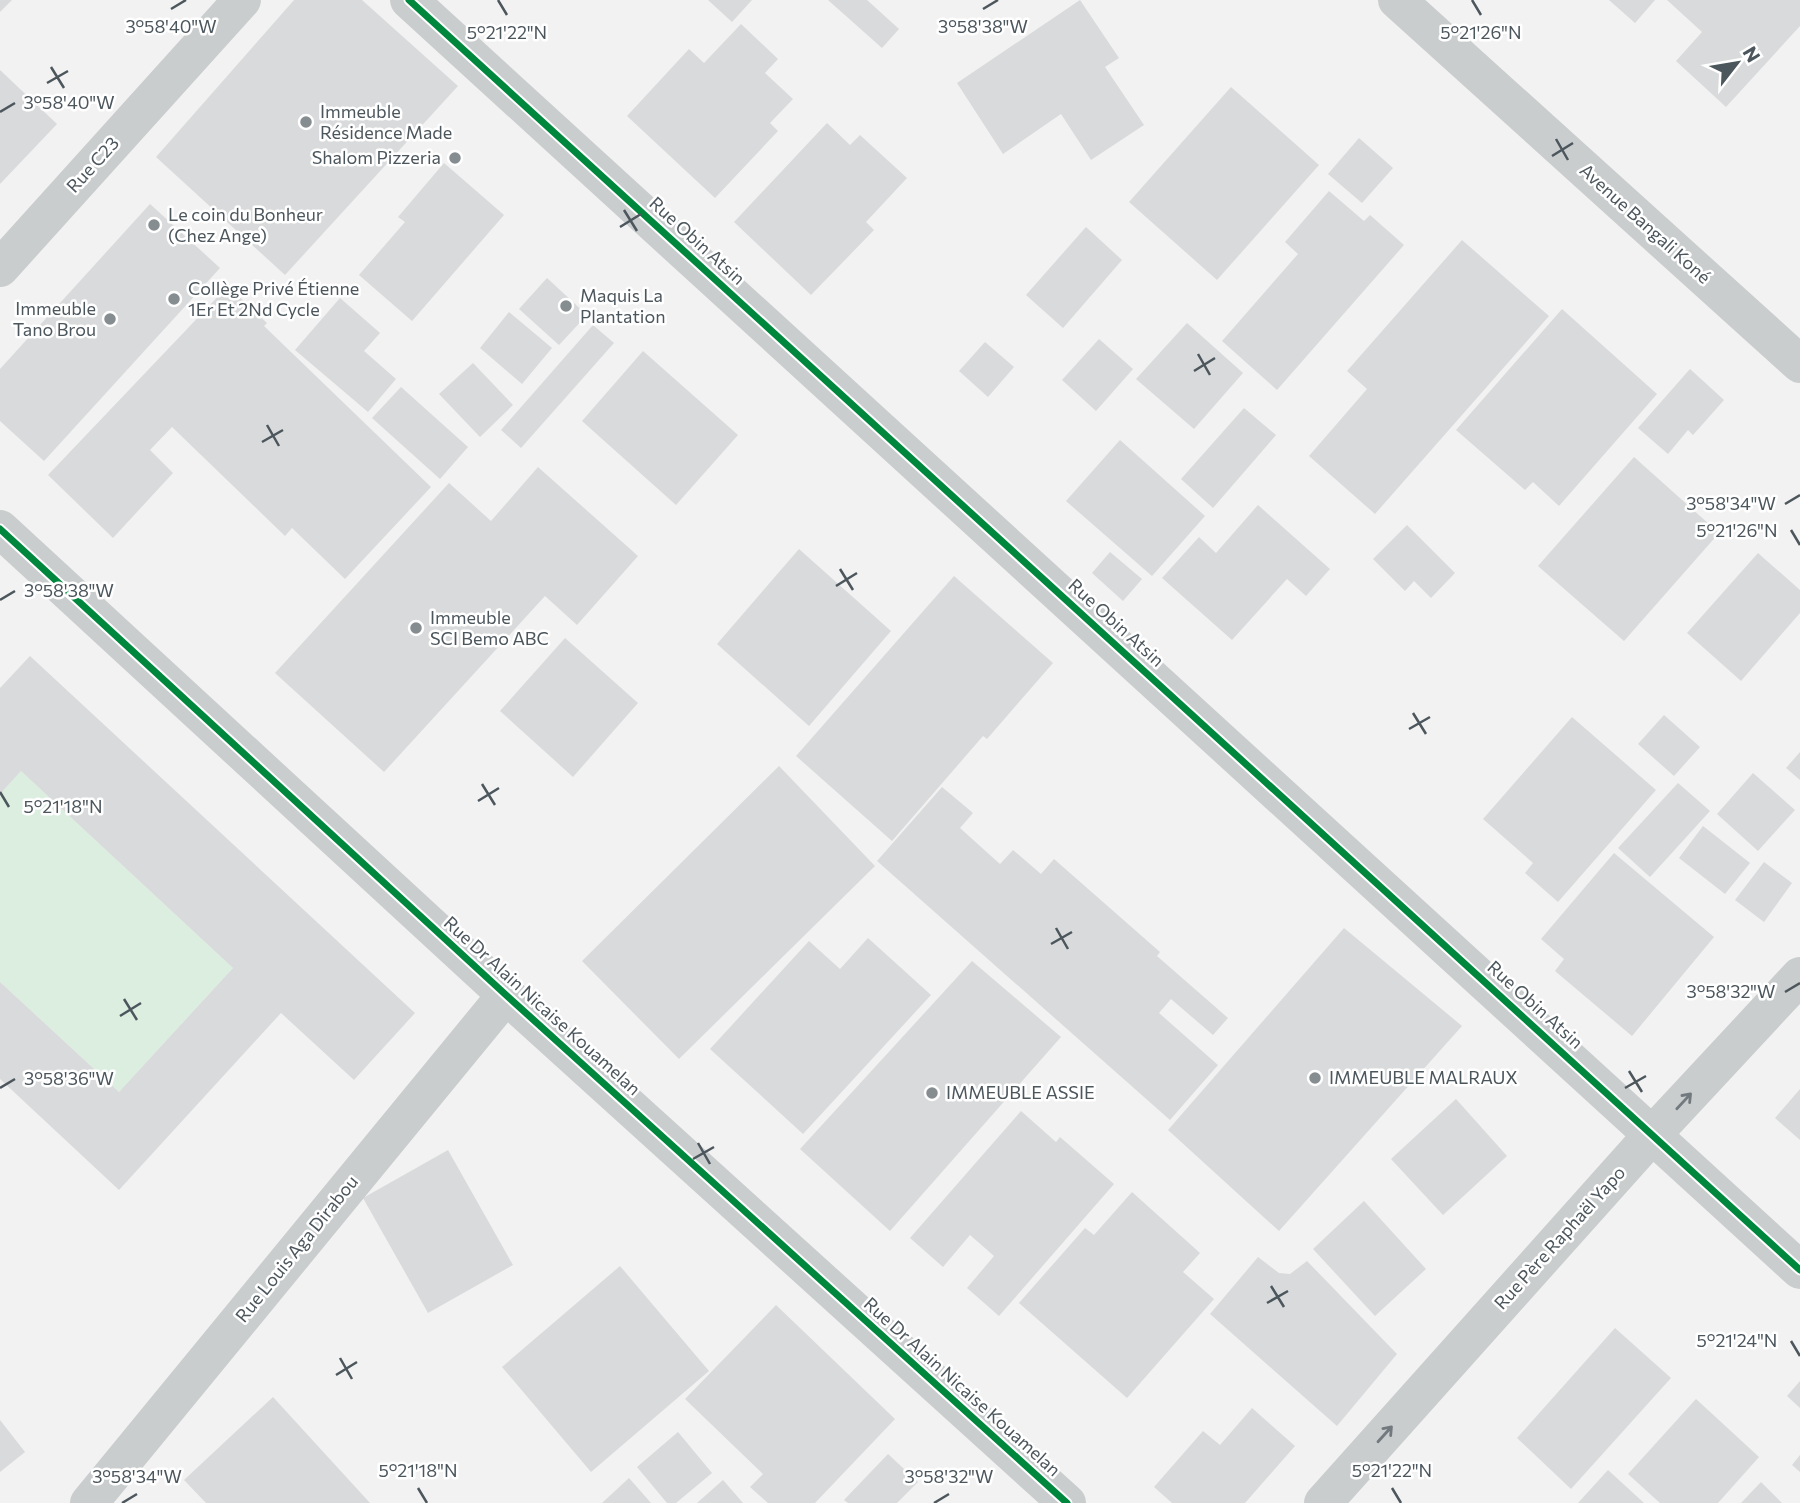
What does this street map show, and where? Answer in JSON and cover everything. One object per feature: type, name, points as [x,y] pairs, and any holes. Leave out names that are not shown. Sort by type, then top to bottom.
[{"type":"street","name":"Rue C23","points":[[0,268],[242,0]]},
{"type":"street","name":"Rue Obin Atsin","points":[[409,0],[1800,1270]]},
{"type":"street","name":"Avenue Bangali Koné","points":[[1397,0],[1800,364]]},
{"type":"street","name":"Rue Dr Alain Nicaise Kouamelan","points":[[0,529],[506,995],[1066,1503]]},
{"type":"street","name":"Rue Père Raphaël Yapo","points":[[1323,1503],[1653,1134],[1800,976]]},
{"type":"street","name":"Rue Louis Aga Dirabou","points":[[89,1503],[506,995]]},
{"type":"green space","points":[[21,771],[233,968],[119,1092],[0,982],[0,794]]},
{"type":"building","points":[[0,0],[12,0],[0,12]]},
{"type":"building","name":"Immeuble Résidence Made","points":[[294,0],[362,0],[458,86],[285,275],[156,157]]},
{"type":"building","points":[[708,0],[752,0],[732,22]]},
{"type":"building","points":[[828,0],[867,0],[899,29],[882,48]]},
{"type":"building","points":[[1080,0],[1119,58],[1105,67],[1144,125],[1091,160],[1061,114],[1003,154],[957,83]]},
{"type":"building","points":[[1609,0],[1655,0],[1635,23]]},
{"type":"building","points":[[1667,0],[1800,0],[1800,26],[1726,107],[1676,61],[1702,32]]},
{"type":"building","points":[[741,24],[778,59],[765,73],[793,99],[770,123],[778,131],[715,198],[627,116],[689,49],[704,63]]},
{"type":"building","points":[[0,70],[57,124],[0,184]]},
{"type":"building","points":[[1231,87],[1319,165],[1217,280],[1129,202]]},
{"type":"building","points":[[827,123],[850,145],[860,135],[907,178],[866,222],[874,230],[811,295],[734,222]]},
{"type":"building","points":[[1359,138],[1393,168],[1362,203],[1328,174]]},
{"type":"building","points":[[444,163],[504,215],[412,321],[359,275],[405,222],[398,217]]},
{"type":"building","points":[[1329,191],[1364,221],[1370,215],[1404,245],[1277,390],[1222,341],[1298,254],[1285,242]]},
{"type":"building","name":"Immeuble Tano Brou","points":[[150,204],[220,268],[44,461],[0,421],[0,369]]},
{"type":"building","points":[[1086,227],[1122,260],[1063,328],[1026,295]]},
{"type":"building","points":[[1462,240],[1549,316],[1375,514],[1309,456],[1367,389],[1347,371]]},
{"type":"building","points":[[547,278],[587,315],[559,345],[519,309]]},
{"type":"building","points":[[228,286],[267,323],[264,326],[431,487],[345,579],[292,528],[285,536],[172,427],[150,450],[173,473],[113,538],[48,475]]},
{"type":"building","points":[[340,298],[380,333],[364,351],[396,379],[368,412],[295,350]]},
{"type":"building","points":[[1562,309],[1657,394],[1559,506],[1533,482],[1525,490],[1456,430]]},
{"type":"building","points":[[509,312],[552,348],[522,384],[480,348]]},
{"type":"building","points":[[1187,323],[1243,373],[1194,429],[1136,379]]},
{"type":"building","points":[[593,325],[614,343],[521,448],[501,430]]},
{"type":"building","points":[[1099,339],[1133,369],[1096,411],[1062,380]]},
{"type":"building","points":[[985,342],[1014,367],[988,397],[959,371]]},
{"type":"building","points":[[643,351],[738,435],[676,505],[582,421]]},
{"type":"building","points":[[473,363],[513,405],[480,437],[439,394]]},
{"type":"building","points":[[1690,369],[1724,400],[1693,435],[1688,430],[1668,454],[1638,428]]},
{"type":"building","points":[[401,387],[468,447],[440,479],[372,418]]},
{"type":"building","points":[[1244,408],[1276,435],[1213,508],[1181,479]]},
{"type":"building","points":[[1120,440],[1205,516],[1152,576],[1066,501]]},
{"type":"building","points":[[1634,457],[1719,533],[1624,641],[1538,566]]},
{"type":"building","name":"Immeuble SCI Bemo ABC","points":[[538,467],[638,556],[577,625],[545,596],[384,772],[275,673],[449,483],[491,521]]},
{"type":"building","points":[[1258,505],[1330,569],[1306,596],[1287,579],[1232,640],[1162,578],[1199,537],[1216,553]]},
{"type":"building","points":[[1407,525],[1455,573],[1431,598],[1414,581],[1405,591],[1373,559]]},
{"type":"building","points":[[799,549],[891,631],[809,726],[717,644]]},
{"type":"building","points":[[1110,552],[1142,579],[1123,601],[1092,573]]},
{"type":"building","points":[[1758,553],[1800,590],[1800,613],[1741,681],[1687,633]]},
{"type":"building","points":[[954,576],[1053,663],[987,739],[983,736],[892,841],[796,756]]},
{"type":"building","points":[[565,638],[638,703],[573,777],[500,711]]},
{"type":"building","points":[[30,656],[415,1013],[354,1080],[281,1013],[119,1190],[0,1079],[0,982],[119,1092],[233,968],[21,771],[0,794],[0,688]]},
{"type":"building","points":[[1664,715],[1700,747],[1674,776],[1638,744]]},
{"type":"building","points":[[1572,717],[1656,790],[1558,902],[1525,873],[1533,863],[1483,819]]},
{"type":"building","points":[[1800,752],[1800,780],[1786,768]]},
{"type":"building","points":[[779,766],[875,866],[679,1059],[582,961]]},
{"type":"building","points":[[1753,773],[1795,810],[1758,851],[1717,814]]},
{"type":"building","points":[[1678,783],[1710,811],[1650,877],[1618,848]]},
{"type":"building","points":[[942,787],[973,813],[960,828],[1000,864],[1013,850],[1041,874],[1054,859],[1160,952],[1157,956],[1228,1018],[1213,1035],[1171,999],[1159,1013],[1218,1065],[1170,1120],[877,861]]},
{"type":"building","points":[[1703,826],[1750,863],[1725,894],[1679,858]]},
{"type":"building","points":[[1614,853],[1714,937],[1632,1036],[1555,971],[1564,959],[1541,939]]},
{"type":"building","points":[[1764,862],[1792,883],[1764,922],[1735,900]]},
{"type":"building","name":"IMMEUBLE MALRAUX","points":[[1344,928],[1462,1026],[1279,1231],[1168,1130]]},
{"type":"building","points":[[868,938],[931,995],[803,1134],[710,1049],[809,941],[840,969]]},
{"type":"building","name":"IMMEUBLE ASSIE","points":[[972,961],[1061,1037],[890,1231],[800,1149]]},
{"type":"building","points":[[1800,1089],[1800,1140],[1775,1118]]},
{"type":"building","points":[[1456,1099],[1507,1156],[1443,1215],[1391,1159]]},
{"type":"building","points":[[1021,1111],[1056,1142],[1060,1137],[1114,1184],[999,1316],[967,1288],[994,1256],[970,1235],[943,1267],[910,1238]]},
{"type":"building","points":[[448,1150],[513,1265],[428,1313],[363,1198]]},
{"type":"building","points":[[1132,1192],[1200,1253],[1183,1272],[1214,1299],[1127,1398],[1019,1303],[1085,1228],[1094,1235]]},
{"type":"building","points":[[1364,1201],[1426,1269],[1375,1316],[1313,1249]]},
{"type":"building","points":[[1258,1257],[1279,1273],[1290,1274],[1307,1261],[1397,1354],[1337,1426],[1210,1314]]},
{"type":"building","points":[[620,1266],[709,1371],[591,1472],[502,1367]]},
{"type":"building","points":[[776,1305],[895,1419],[815,1503],[768,1503],[750,1487],[763,1474],[685,1399]]},
{"type":"building","points":[[1615,1328],[1671,1378],[1571,1489],[1517,1438]]},
{"type":"building","points":[[1800,1381],[1800,1408],[1787,1396]]},
{"type":"building","points":[[273,1397],[370,1503],[206,1503],[184,1480]]},
{"type":"building","points":[[1696,1399],[1759,1457],[1718,1503],[1660,1503],[1628,1474]]},
{"type":"building","points":[[1252,1408],[1295,1446],[1245,1503],[1172,1503],[1154,1487],[1203,1431],[1220,1445]]},
{"type":"building","points":[[0,1420],[25,1452],[0,1472]]},
{"type":"building","points":[[678,1432],[712,1473],[676,1503],[667,1503],[637,1467]]},
{"type":"building","points":[[888,1454],[918,1482],[897,1503],[848,1503],[844,1500]]},
{"type":"building","points":[[1800,1455],[1800,1472],[1792,1465]]},
{"type":"building","points":[[1608,1470],[1644,1503],[1578,1503]]},
{"type":"building","points":[[629,1478],[651,1503],[602,1503]]},
{"type":"building","points":[[723,1480],[743,1503],[697,1503]]},
{"type":"building","points":[[1761,1482],[1782,1503],[1741,1503]]},
{"type":"cycle path","points":[[409,0],[1800,1270]]},
{"type":"cycle path","points":[[0,529],[506,995],[1067,1503]]},
{"type":"place","name":"Immeuble Résidence Made","points":[[306,122]]},
{"type":"place","name":"Shalom Pizzeria","points":[[455,158]]},
{"type":"place","name":"Le coin du Bonheur (Chez Ange)","points":[[154,225]]},
{"type":"place","name":"Collège Privé Étienne 1Er Et 2Nd Cycle","points":[[174,299]]},
{"type":"place","name":"Maquis La Plantation","points":[[566,306]]},
{"type":"place","name":"Immeuble Tano Brou","points":[[110,319]]},
{"type":"place","name":"Immeuble SCI Bemo ABC","points":[[416,628]]},
{"type":"place","name":"IMMEUBLE MALRAUX","points":[[1315,1078]]},
{"type":"place","name":"IMMEUBLE ASSIE","points":[[932,1093]]}]
